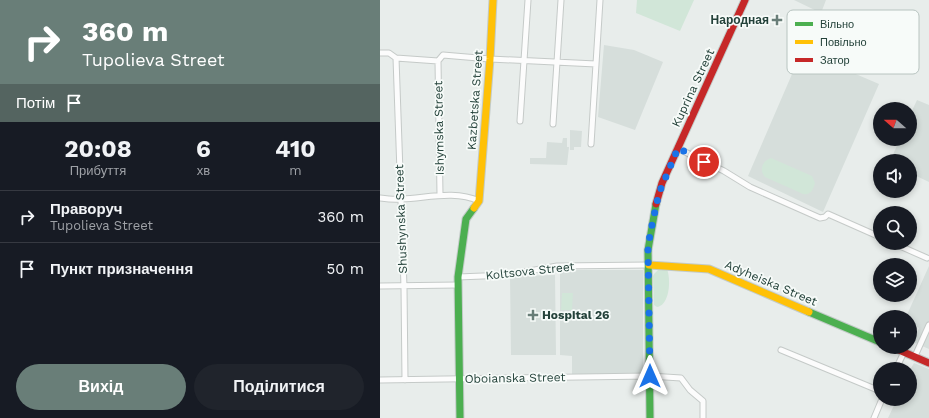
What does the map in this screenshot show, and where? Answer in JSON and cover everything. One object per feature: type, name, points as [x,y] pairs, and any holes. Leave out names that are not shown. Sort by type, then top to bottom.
[{"type":"street","name":"Kazbetska Street","points":[[479,201],[493,0]]},
{"type":"street","points":[[520,121],[528,0]]},
{"type":"street","points":[[553,124],[561,0]]},
{"type":"street","points":[[591,144],[600,0]]},
{"type":"street","name":"Kuprina Street","points":[[650,418],[648,250],[655,209],[662,182],[745,0]]},
{"type":"street","points":[[380,53],[389,52],[396,58],[438,61],[443,55],[557,63],[596,64]]},
{"type":"street","name":"Shushynska Street","points":[[396,58],[404,287],[405,380]]},
{"type":"street","name":"Ishymska Street","points":[[438,61],[440,195]]},
{"type":"street","points":[[678,148],[724,171],[750,188],[820,218],[825,217],[828,214],[873,234]]},
{"type":"street","points":[[380,198],[401,199],[440,195],[469,197],[479,201],[476,208],[466,219],[458,277],[460,418]]},
{"type":"street","points":[[909,250],[927,258]]},
{"type":"street","name":"Koltsova Street","points":[[458,277],[507,275],[557,266],[649,265]]},
{"type":"street","name":"Adyheiska Street","points":[[649,265],[709,269],[722,273],[873,339]]},
{"type":"street","points":[[380,286],[404,287],[458,285]]},
{"type":"street","points":[[915,356],[929,325]]},
{"type":"street","points":[[781,350],[873,388]]},
{"type":"street","points":[[910,354],[929,363]]},
{"type":"street","points":[[650,376],[681,378],[690,390],[703,402],[703,418]]},
{"type":"street","name":"Oboianska Street","points":[[380,380],[650,376]]},
{"type":"street","points":[[874,418],[879,406]]},
{"type":"shaded area","points":[[794,0],[826,0],[822,10],[815,10]]},
{"type":"shaded area","points":[[604,45],[634,50],[663,62],[635,130],[598,117]]},
{"type":"shaded area","points":[[792,74],[856,74],[879,84],[823,212],[748,176]]},
{"type":"shaded area","points":[[917,100],[929,105],[929,182],[917,176],[917,154],[893,154],[897,146],[917,146]]},
{"type":"shaded area","points":[[570,130],[582,131],[581,147],[574,147],[574,150],[570,150]]},
{"type":"shaded area","points":[[563,138],[567,138],[567,147],[569,147],[567,165],[530,164],[530,158],[546,158],[547,142],[562,143]]},
{"type":"shaded area","points":[[929,266],[929,349],[917,344],[917,333],[919,328],[917,327],[917,310],[909,310],[913,302],[917,302],[917,293]]},
{"type":"shaded area","points":[[560,270],[643,270],[643,375],[572,375],[572,356],[560,355]]},
{"type":"shaded area","name":"Hospital 26","points":[[555,275],[556,355],[511,355],[510,276]]},
{"type":"shaded area","points":[[917,364],[929,369],[929,418],[888,418],[894,406],[917,406]]},
{"type":"green space","points":[[637,0],[694,0],[680,31],[636,13]]},
{"type":"green space","points":[[771,158],[812,176],[815,183],[811,192],[808,194],[803,194],[765,177],[762,172],[762,166],[765,161]]},
{"type":"green space","points":[[660,268],[667,269],[669,285],[665,302],[657,307],[654,305],[653,276]]},
{"type":"green space","points":[[562,293],[573,293],[572,310],[561,310]]},
{"type":"traffic: fast","points":[[650,418],[648,250],[656,204]]},
{"type":"traffic: fast","points":[[460,418],[458,277],[466,219],[474,208]]},
{"type":"traffic: fast","points":[[809,312],[873,339]]},
{"type":"traffic: slow","points":[[474,208],[479,201],[493,0]]},
{"type":"traffic: slow","points":[[649,265],[709,269],[809,312]]},
{"type":"traffic: jam","points":[[656,204],[662,183],[745,0]]},
{"type":"traffic: jam","points":[[908,354],[929,363]]},
{"type":"place","name":"Народная","points":[[777,20]]},
{"type":"place","name":"Hospital 26","points":[[533,315]]},
{"type":"route","points":[[650,376],[648,250],[659,193],[662,182],[678,148],[704,162]]}]
